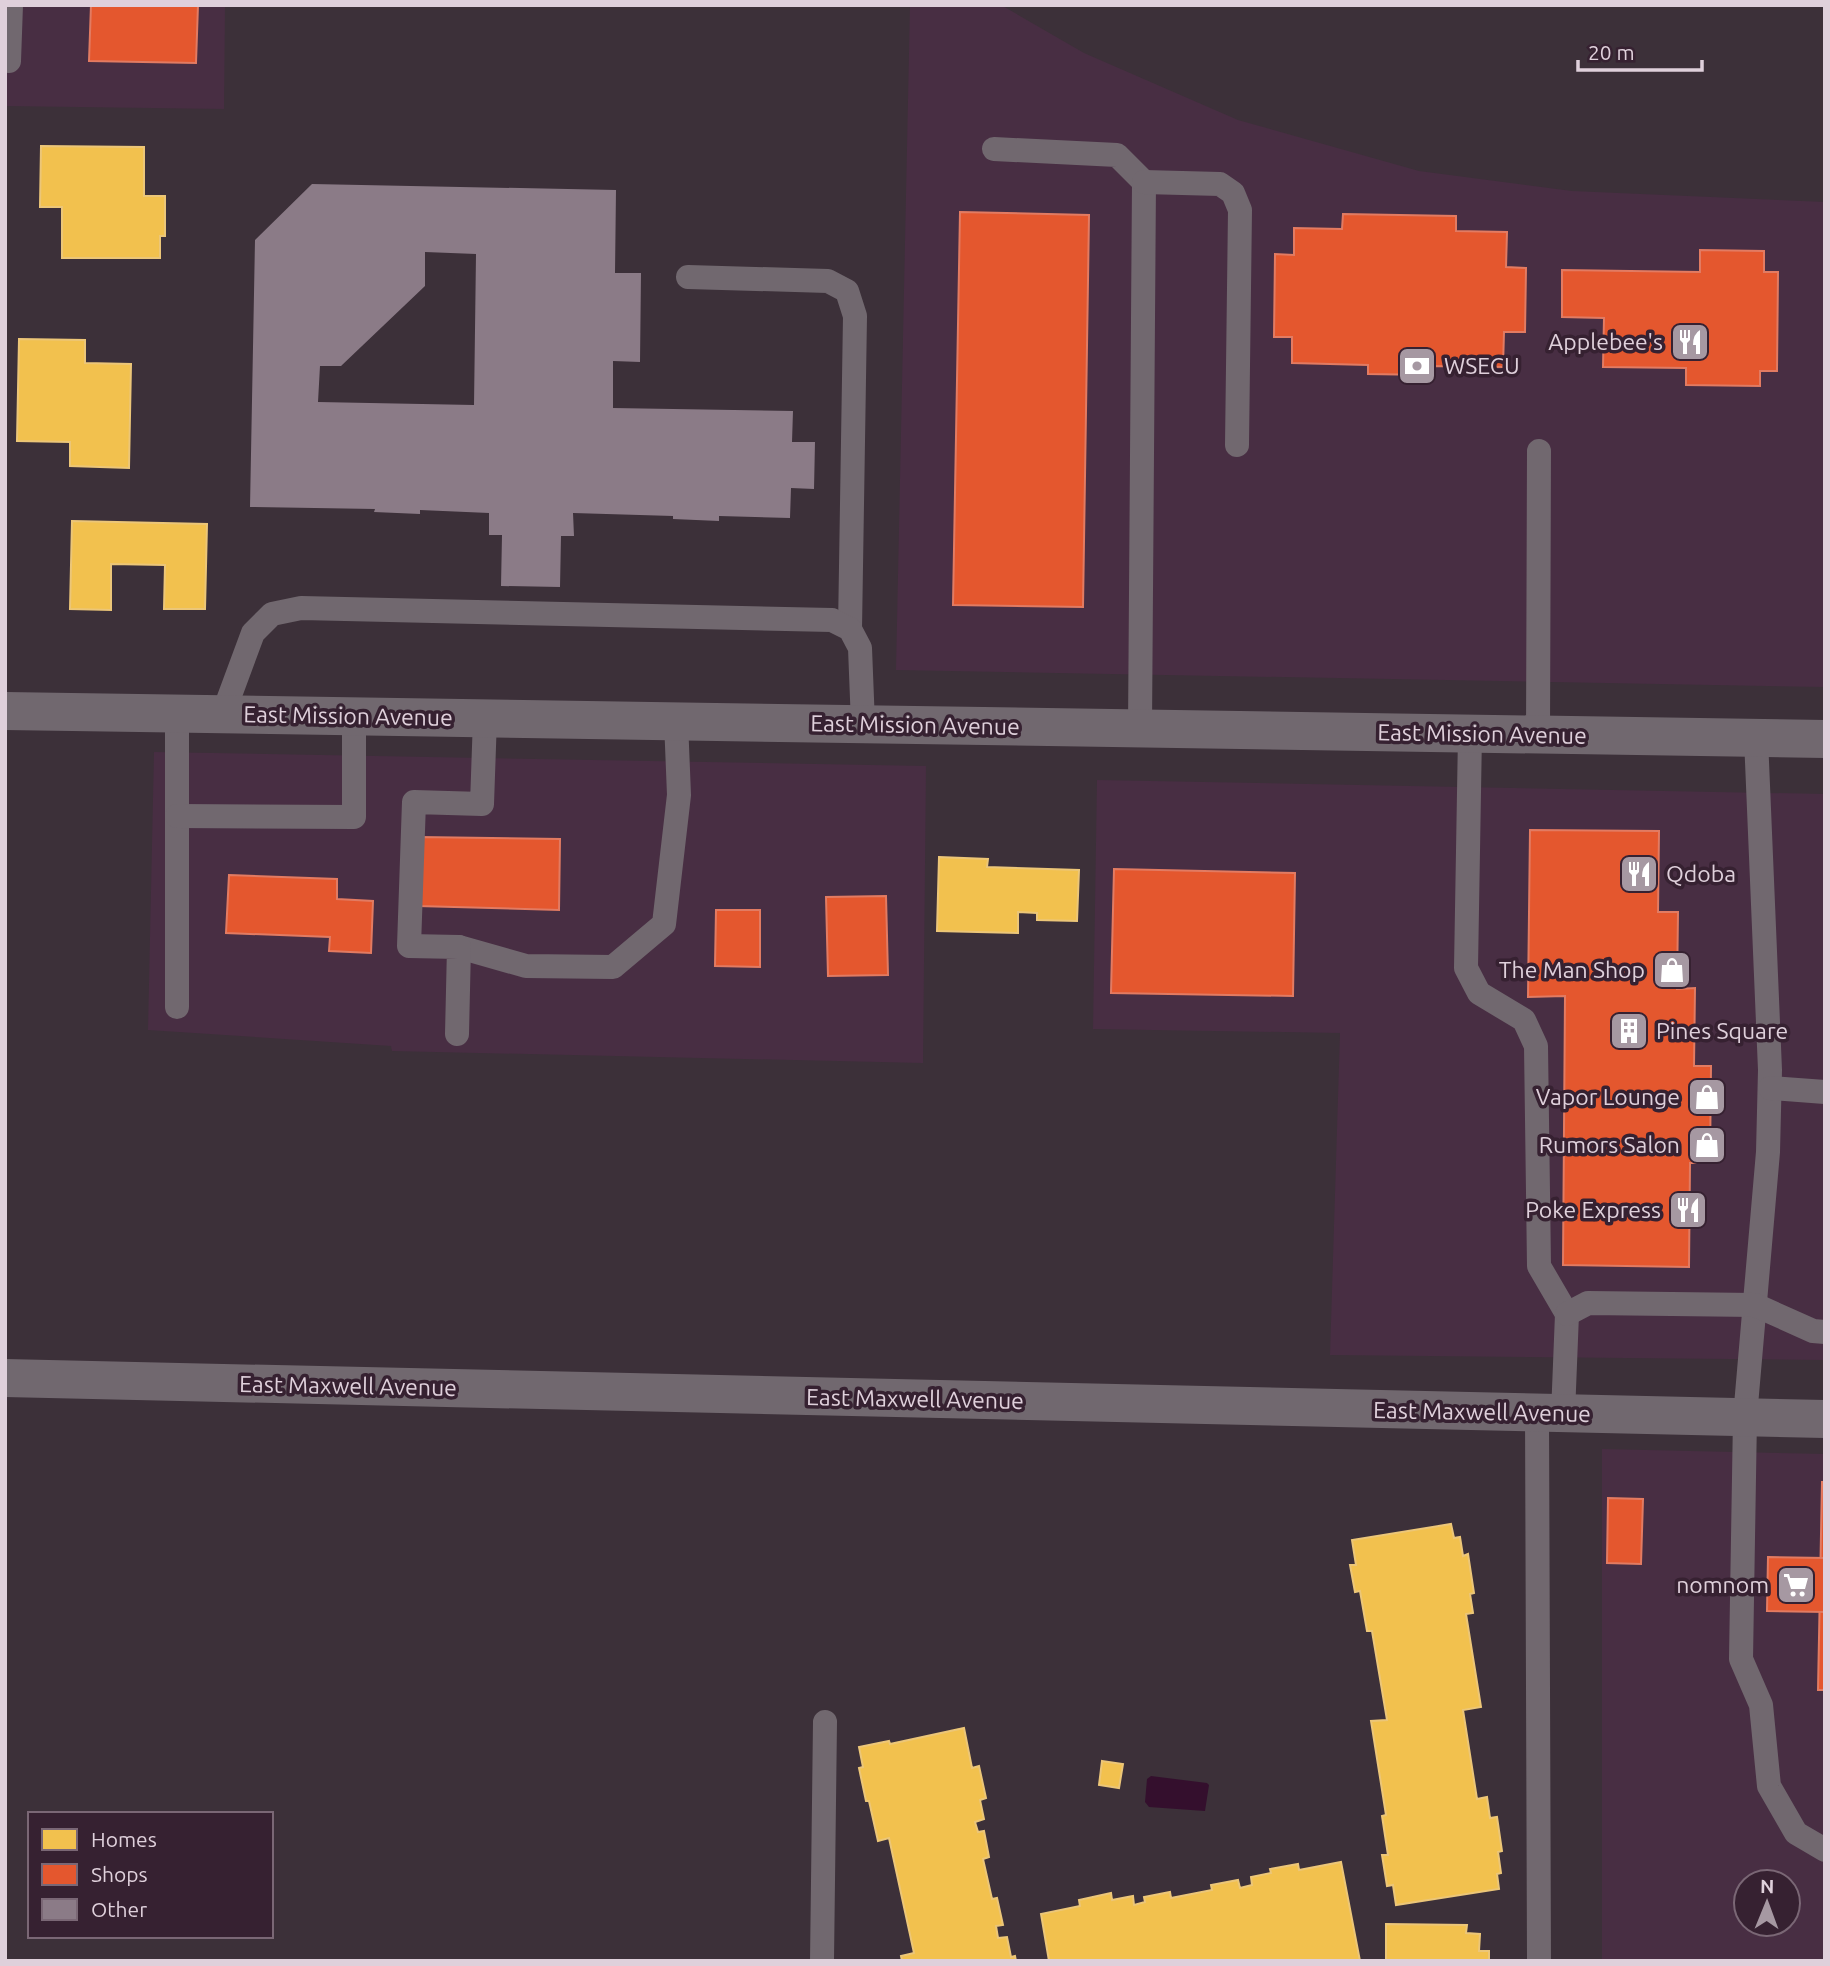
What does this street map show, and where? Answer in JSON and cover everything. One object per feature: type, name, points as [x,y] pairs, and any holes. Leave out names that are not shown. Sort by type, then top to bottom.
[{"type":"street","name":"East Mission Avenue","points":[[5,711],[1825,739]]},
{"type":"street","name":"East Maxwell Avenue","points":[[5,1378],[1825,1419]]},
{"type":"lane","points":[[9,61],[11,5]]},
{"type":"lane","points":[[994,149],[1117,155],[1144,182],[1220,184],[1233,193],[1240,210],[1237,445]]},
{"type":"lane","points":[[1140,728],[1144,182]]},
{"type":"lane","points":[[688,277],[828,281],[846,290],[855,316],[850,629],[860,648],[863,724]]},
{"type":"lane","points":[[1538,734],[1539,451]]},
{"type":"lane","points":[[223,714],[253,633],[272,614],[301,608],[832,620],[850,629]]},
{"type":"lane","points":[[177,713],[177,1007]]},
{"type":"lane","points":[[177,816],[354,817],[354,716]]},
{"type":"lane","points":[[485,718],[482,804],[414,802],[409,946],[459,947],[526,966],[613,967],[664,924],[679,795],[676,721]]},
{"type":"lane","points":[[1470,734],[1466,968],[1479,993],[1524,1020],[1536,1046],[1539,1266],[1567,1314],[1550,1414],[1539,1961]]},
{"type":"lane","points":[[1756,738],[1770,1088],[1768,1152],[1745,1417],[1741,1659],[1761,1705],[1769,1786],[1796,1833],[1825,1850]]},
{"type":"lane","points":[[457,1034],[459,947]]},
{"type":"lane","points":[[1770,1088],[1825,1092]]},
{"type":"lane","points":[[1567,1314],[1588,1303],[1755,1305],[1813,1331],[1825,1332]]},
{"type":"lane","points":[[822,1961],[825,1722]]},
{"type":"shaded area","points":[[5,5],[225,5],[224,109],[5,106]]},
{"type":"shaded area","points":[[910,5],[1001,5],[1084,53],[1238,120],[1419,171],[1572,191],[1825,202],[1825,687],[896,670]]},
{"type":"shaded area","points":[[154,752],[926,766],[923,1063],[392,1051],[391,1046],[148,1030]]},
{"type":"shaded area","points":[[1097,780],[1825,794],[1825,1360],[1330,1355],[1340,1033],[1093,1029]]},
{"type":"shaded area","points":[[1602,1449],[1825,1454],[1825,1961],[1602,1961]]},
{"type":"shaded area","points":[[1151,1776],[1207,1783],[1209,1785],[1205,1811],[1149,1807],[1145,1802],[1147,1779]]},
{"type":"building: Homes","points":[[41,146],[144,147],[144,196],[165,196],[165,236],[160,236],[160,258],[62,258],[62,207],[40,207]]},
{"type":"building: Homes","points":[[19,339],[85,340],[85,363],[131,364],[129,468],[70,466],[70,442],[17,441]]},
{"type":"building: Homes","points":[[72,521],[207,524],[205,609],[164,609],[165,565],[111,564],[111,610],[70,609]]},
{"type":"building: Homes","points":[[939,857],[988,859],[987,867],[1079,870],[1077,921],[1037,920],[1037,913],[1018,912],[1018,933],[937,931]]},
{"type":"building: Homes","points":[[1451,1524],[1454,1538],[1460,1537],[1463,1556],[1468,1554],[1474,1593],[1470,1594],[1473,1613],[1466,1614],[1481,1707],[1463,1710],[1477,1799],[1487,1797],[1490,1818],[1497,1817],[1502,1851],[1498,1852],[1501,1873],[1497,1874],[1499,1889],[1396,1905],[1393,1885],[1387,1886],[1382,1855],[1388,1855],[1382,1816],[1386,1815],[1371,1721],[1387,1720],[1372,1631],[1367,1631],[1360,1591],[1355,1592],[1350,1565],[1356,1565],[1352,1540]]},
{"type":"building: Homes","points":[[964,1728],[972,1768],[979,1766],[986,1798],[980,1800],[984,1819],[975,1822],[978,1832],[984,1831],[989,1857],[983,1859],[992,1899],[997,1898],[1003,1925],[996,1926],[998,1938],[1007,1937],[1011,1957],[1015,1956],[1016,1961],[902,1961],[901,1956],[914,1953],[889,1838],[878,1841],[869,1801],[866,1801],[859,1768],[863,1767],[859,1747],[889,1741],[890,1744]]},
{"type":"building: Homes","points":[[1102,1761],[1123,1764],[1119,1788],[1099,1785]]},
{"type":"building: Homes","points":[[1341,1862],[1360,1961],[1049,1961],[1041,1914],[1080,1906],[1079,1900],[1111,1893],[1112,1900],[1133,1896],[1134,1905],[1145,1902],[1144,1897],[1170,1892],[1171,1898],[1212,1890],[1211,1885],[1238,1880],[1240,1888],[1252,1885],[1251,1877],[1271,1873],[1270,1869],[1298,1864],[1299,1870]]},
{"type":"building: Homes","points":[[1386,1924],[1467,1925],[1466,1933],[1480,1934],[1479,1951],[1489,1951],[1489,1961],[1386,1961]]},
{"type":"building: Shops","points":[[91,5],[198,5],[196,63],[89,61]]},
{"type":"building: Shops","points":[[960,212],[1089,215],[1083,607],[953,605]]},
{"type":"building: Shops","points":[[1343,214],[1456,216],[1456,231],[1507,232],[1506,267],[1526,268],[1525,332],[1504,332],[1503,367],[1428,366],[1427,375],[1368,374],[1368,365],[1292,363],[1292,337],[1274,337],[1275,254],[1294,255],[1294,228],[1342,229]]},
{"type":"building: Shops","name":"Applebee's","points":[[1700,250],[1764,251],[1764,272],[1778,272],[1777,371],[1760,371],[1760,386],[1686,385],[1686,368],[1603,367],[1604,318],[1562,317],[1562,270],[1700,272]]},
{"type":"building: Shops","name":"Pines Square","points":[[1530,830],[1659,831],[1658,912],[1678,912],[1677,989],[1695,988],[1694,1066],[1711,1066],[1710,1163],[1690,1163],[1689,1267],[1563,1265],[1565,996],[1528,997]]},
{"type":"building: Shops","points":[[419,837],[560,839],[559,910],[418,906]]},
{"type":"building: Shops","points":[[1114,869],[1295,873],[1293,996],[1111,993]]},
{"type":"building: Shops","points":[[229,875],[337,879],[337,899],[373,901],[371,953],[329,951],[330,937],[226,933]]},
{"type":"building: Shops","points":[[886,896],[888,975],[828,976],[826,897]]},
{"type":"building: Shops","points":[[716,910],[760,910],[760,967],[715,966]]},
{"type":"building: Shops","name":"nomnom","points":[[1822,1482],[1825,1482],[1825,1690],[1818,1690]]},
{"type":"building: Shops","points":[[1608,1498],[1643,1499],[1641,1564],[1607,1563]]},
{"type":"building: Shops","name":"nomnom","points":[[1768,1557],[1825,1558],[1825,1612],[1767,1611]]},
{"type":"building: Other","points":[[312,184],[616,190],[615,273],[641,273],[640,362],[613,361],[613,408],[793,411],[792,442],[815,442],[814,489],[791,488],[790,518],[719,516],[719,521],[673,519],[673,516],[573,513],[574,536],[561,536],[560,587],[501,586],[502,535],[489,535],[489,513],[420,510],[420,514],[374,512],[375,509],[250,507],[255,240]],"holes":[[[425,252],[476,254],[474,405],[318,402],[320,366],[341,366],[425,286]]]},
{"type":"place","name":"Applebee's","points":[[1690,342]]},
{"type":"place","name":"WSECU","points":[[1417,366]]},
{"type":"place","name":"Qdoba","points":[[1639,874]]},
{"type":"place","name":"The Man Shop","points":[[1672,970]]},
{"type":"place","name":"Pines Square","points":[[1629,1031]]},
{"type":"place","name":"Vapor Lounge","points":[[1707,1097]]},
{"type":"place","name":"Rumors Salon","points":[[1707,1145]]},
{"type":"place","name":"Poke Express","points":[[1688,1210]]},
{"type":"place","name":"nomnom","points":[[1796,1585]]}]
